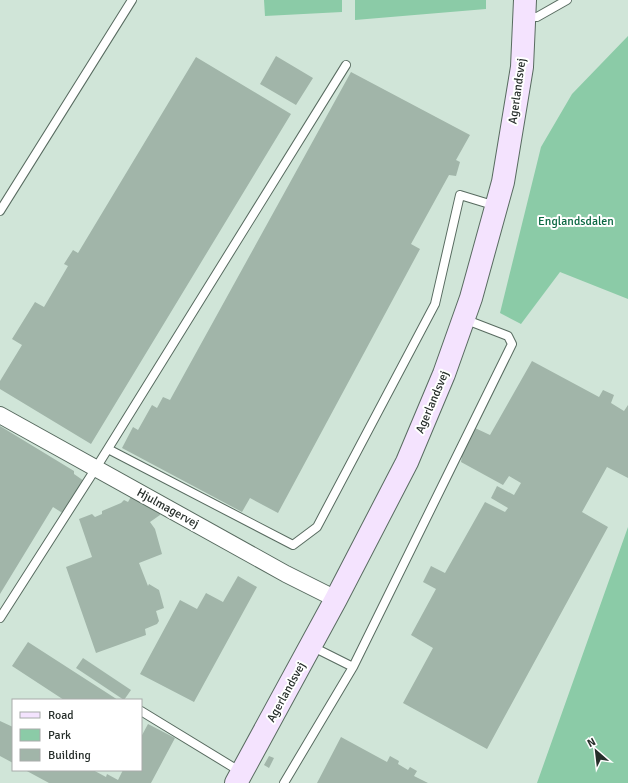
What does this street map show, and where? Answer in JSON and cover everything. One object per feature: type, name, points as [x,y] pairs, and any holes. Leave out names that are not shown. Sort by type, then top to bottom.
[{"type":"street","name":"Agerlandsvej","points":[[239,778],[336,599],[407,462],[444,374],[464,319],[503,182],[522,67],[524,8]]},
{"type":"street","name":"Hjulmagervej","points":[[0,416],[279,570],[336,599]]},
{"type":"lane","points":[[0,211],[132,0]]},
{"type":"lane","points":[[524,8],[537,17],[567,0]]},
{"type":"lane","points":[[0,618],[108,449],[346,65]]},
{"type":"lane","points":[[108,449],[293,545],[317,527],[435,304],[460,196],[467,196],[497,207]]},
{"type":"lane","points":[[284,783],[353,667],[512,344],[508,336],[464,319]]},
{"type":"lane","points":[[311,646],[353,667]]},
{"type":"lane","name":"Agerlandsvej","points":[[142,712],[239,778]]},
{"type":"green space","points":[[264,0],[342,0],[342,12],[265,16]]},
{"type":"green space","points":[[355,0],[486,0],[486,9],[355,20]]},
{"type":"green space","name":"Englandsdalen","points":[[628,36],[628,299],[560,272],[521,324],[500,313],[541,147],[572,94]]},
{"type":"green space","points":[[628,527],[628,783],[537,783]]},
{"type":"building","points":[[276,56],[313,78],[296,105],[260,84]]},
{"type":"building","points":[[196,57],[291,114],[91,444],[0,389],[0,381],[22,345],[12,339],[35,302],[44,307],[68,266],[64,264],[73,250],[78,253]]},
{"type":"building","points":[[351,72],[470,135],[456,160],[460,162],[456,176],[449,175],[411,244],[420,249],[278,513],[250,498],[242,512],[122,448],[133,427],[138,430],[152,405],[157,408],[163,397],[170,400]]},
{"type":"building","points":[[532,361],[599,397],[603,390],[614,395],[611,403],[624,411],[628,405],[628,478],[607,467],[582,512],[608,527],[487,749],[403,703],[433,648],[411,635],[436,589],[423,582],[431,566],[445,573],[485,502],[505,512],[508,508],[491,498],[497,486],[514,495],[521,483],[509,476],[503,485],[461,462],[463,449],[475,428],[490,435]]},
{"type":"building","points":[[0,426],[74,471],[74,474],[84,481],[64,514],[53,507],[0,594]]},
{"type":"building","points":[[132,495],[161,512],[160,515],[150,522],[155,529],[162,554],[139,563],[148,586],[149,584],[159,590],[164,608],[156,611],[159,621],[157,624],[145,629],[146,635],[96,653],[66,567],[92,557],[79,519],[92,514],[95,517],[102,514],[102,511],[121,503],[124,500],[128,502]]},
{"type":"building","points":[[238,576],[257,587],[194,702],[140,674],[180,600],[197,609],[206,593],[223,602]]},
{"type":"building","points":[[28,642],[116,699],[62,699],[12,666]]},
{"type":"building","points":[[83,658],[131,690],[125,699],[122,699],[76,668]]},
{"type":"building","points":[[0,721],[12,727],[12,762],[0,756]]},
{"type":"building","points":[[148,724],[175,738],[151,783],[49,783],[27,771],[95,771],[106,777],[107,774],[118,780],[122,771],[142,771],[142,735]]},
{"type":"building","points":[[341,737],[387,762],[390,756],[399,761],[398,764],[408,770],[410,767],[417,771],[414,776],[428,783],[317,783]]},
{"type":"building","points":[[269,756],[274,758],[269,768],[264,765]]}]
